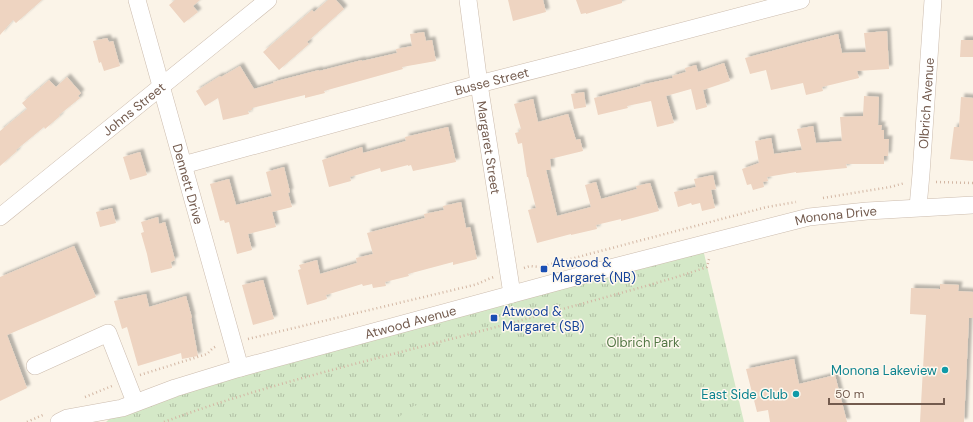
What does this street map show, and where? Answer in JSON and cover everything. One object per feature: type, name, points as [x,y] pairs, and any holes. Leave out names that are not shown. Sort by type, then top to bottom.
[{"type":"street","name":"Dennett Drive","points":[[137,0],[240,368]]},
{"type":"street","name":"Johns Street","points":[[0,217],[268,0]]},
{"type":"street","name":"Margaret Street","points":[[468,0],[479,84],[512,294]]},
{"type":"street","name":"Busse Street","points":[[183,164],[479,84],[801,0]]},
{"type":"street","name":"Olbrich Avenue","points":[[918,207],[933,0]]},
{"type":"street","name":"Monona Drive","points":[[702,245],[808,217],[918,207],[973,205]]},
{"type":"street","name":"Atwood Avenue","points":[[59,422],[67,418],[129,405],[175,388],[240,368],[587,274],[702,245]]},
{"type":"street","points":[[35,366],[108,333],[129,405]]},
{"type":"street","name":"Atwood Avenue","points":[[106,422],[129,405]]},
{"type":"path","points":[[944,182],[973,183]]},
{"type":"path","points":[[164,422],[240,396],[310,376],[534,318],[707,267]]},
{"type":"path","points":[[253,338],[482,283],[488,278]]},
{"type":"green space","name":"Olbrich Park","points":[[702,245],[744,422],[106,422],[122,408]]},
{"type":"green space","points":[[415,405],[428,422],[392,422]]},
{"type":"building","points":[[0,0],[42,0],[16,23],[13,20],[0,35]]},
{"type":"building","points":[[175,0],[200,0],[193,6],[198,12],[184,23],[169,5]]},
{"type":"building","points":[[328,0],[336,0],[344,9],[307,42],[309,44],[279,70],[263,52],[312,10],[314,12]]},
{"type":"building","points":[[508,0],[543,0],[546,12],[513,21]]},
{"type":"building","points":[[576,0],[622,0],[622,3],[586,14],[581,14]]},
{"type":"building","points":[[887,31],[889,69],[857,71],[859,78],[822,87],[823,91],[806,95],[803,83],[771,90],[766,70],[750,74],[745,58],[838,34],[842,53],[866,52],[864,33]]},
{"type":"building","points":[[424,32],[426,41],[432,40],[436,61],[402,67],[403,69],[324,91],[325,93],[305,98],[305,95],[252,108],[252,110],[248,111],[249,114],[223,120],[218,98],[205,106],[196,91],[240,66],[254,89],[274,83],[273,82],[319,70],[397,53],[396,49],[412,46],[410,34]]},
{"type":"building","points":[[107,38],[109,42],[113,41],[120,66],[104,71],[101,62],[99,63],[93,41]]},
{"type":"building","points":[[961,40],[973,40],[973,57],[960,57]]},
{"type":"building","points":[[724,63],[730,81],[703,90],[707,107],[696,110],[691,89],[666,96],[674,123],[657,127],[651,101],[627,106],[628,108],[598,115],[594,98],[641,86],[640,85],[673,78],[672,76],[686,72],[685,68],[696,65],[698,72]]},
{"type":"building","points":[[67,77],[81,93],[78,96],[80,98],[45,129],[44,127],[16,150],[17,151],[0,166],[0,131],[27,109],[22,103],[49,80],[56,87]]},
{"type":"building","points":[[584,92],[586,107],[574,109],[571,94]]},
{"type":"building","points":[[864,96],[879,97],[878,125],[882,125],[881,130],[884,130],[884,139],[889,139],[888,156],[884,156],[884,164],[846,164],[847,168],[796,172],[767,177],[768,181],[763,182],[764,187],[753,190],[751,184],[747,185],[742,169],[759,163],[755,141],[771,138],[774,154],[802,150],[797,129],[813,126],[816,143],[842,141],[840,117],[863,116]]},
{"type":"building","points":[[961,97],[973,98],[973,161],[950,159],[954,127],[959,127]]},
{"type":"building","points":[[533,99],[538,122],[568,114],[576,140],[580,139],[583,151],[550,159],[551,170],[546,170],[557,216],[591,207],[585,185],[596,182],[601,199],[637,189],[636,186],[650,183],[659,211],[621,221],[621,219],[596,225],[597,229],[537,243],[528,210],[536,208],[527,177],[522,143],[518,144],[515,133],[519,132],[521,129],[514,104]]},
{"type":"building","points":[[448,127],[456,162],[413,171],[411,165],[381,172],[380,168],[350,177],[351,181],[329,187],[322,160],[362,147],[363,153],[406,141],[405,137]]},
{"type":"building","points":[[140,152],[147,175],[130,180],[123,157]]},
{"type":"building","points":[[284,167],[292,207],[272,212],[276,227],[248,234],[252,250],[237,254],[229,222],[225,223],[224,220],[220,221],[210,184],[229,179],[236,205],[272,196],[266,172]]},
{"type":"building","points":[[713,175],[716,189],[711,190],[715,208],[702,211],[700,203],[692,205],[691,203],[678,207],[674,192],[696,187],[694,179]]},
{"type":"building","points":[[461,202],[466,228],[470,227],[477,259],[453,265],[453,262],[408,274],[409,276],[385,282],[386,286],[373,288],[372,284],[363,286],[362,284],[326,295],[327,299],[307,305],[298,270],[301,269],[299,265],[317,260],[320,274],[357,263],[356,258],[373,254],[367,233],[425,218],[424,214],[444,210],[443,206]]},
{"type":"building","points":[[112,208],[116,223],[100,227],[96,212]]},
{"type":"building","points":[[158,217],[159,224],[165,222],[175,260],[171,262],[172,268],[151,273],[141,233],[144,232],[141,222]]},
{"type":"building","points":[[74,246],[96,297],[7,335],[27,388],[0,401],[0,277]]},
{"type":"building","points":[[263,280],[274,319],[253,325],[242,285]]},
{"type":"building","name":"Monona Lakeview","points":[[940,284],[959,285],[958,291],[973,292],[973,318],[969,318],[964,422],[920,422],[926,315],[910,314],[911,288],[940,289]]},
{"type":"building","points":[[146,294],[149,307],[186,296],[192,318],[198,356],[182,359],[181,353],[138,366],[127,327],[122,329],[114,301]]},
{"type":"building","name":"East Side Club","points":[[794,359],[799,384],[835,375],[847,422],[770,422],[768,410],[757,412],[746,369]]},
{"type":"place","name":"Atwood & Margaret (NB)","points":[[544,269]]},
{"type":"place","name":"Atwood & Margaret (SB)","points":[[494,318]]},
{"type":"place","name":"Monona Lakeview","points":[[945,370]]},
{"type":"place","name":"East Side Club","points":[[796,394]]}]
